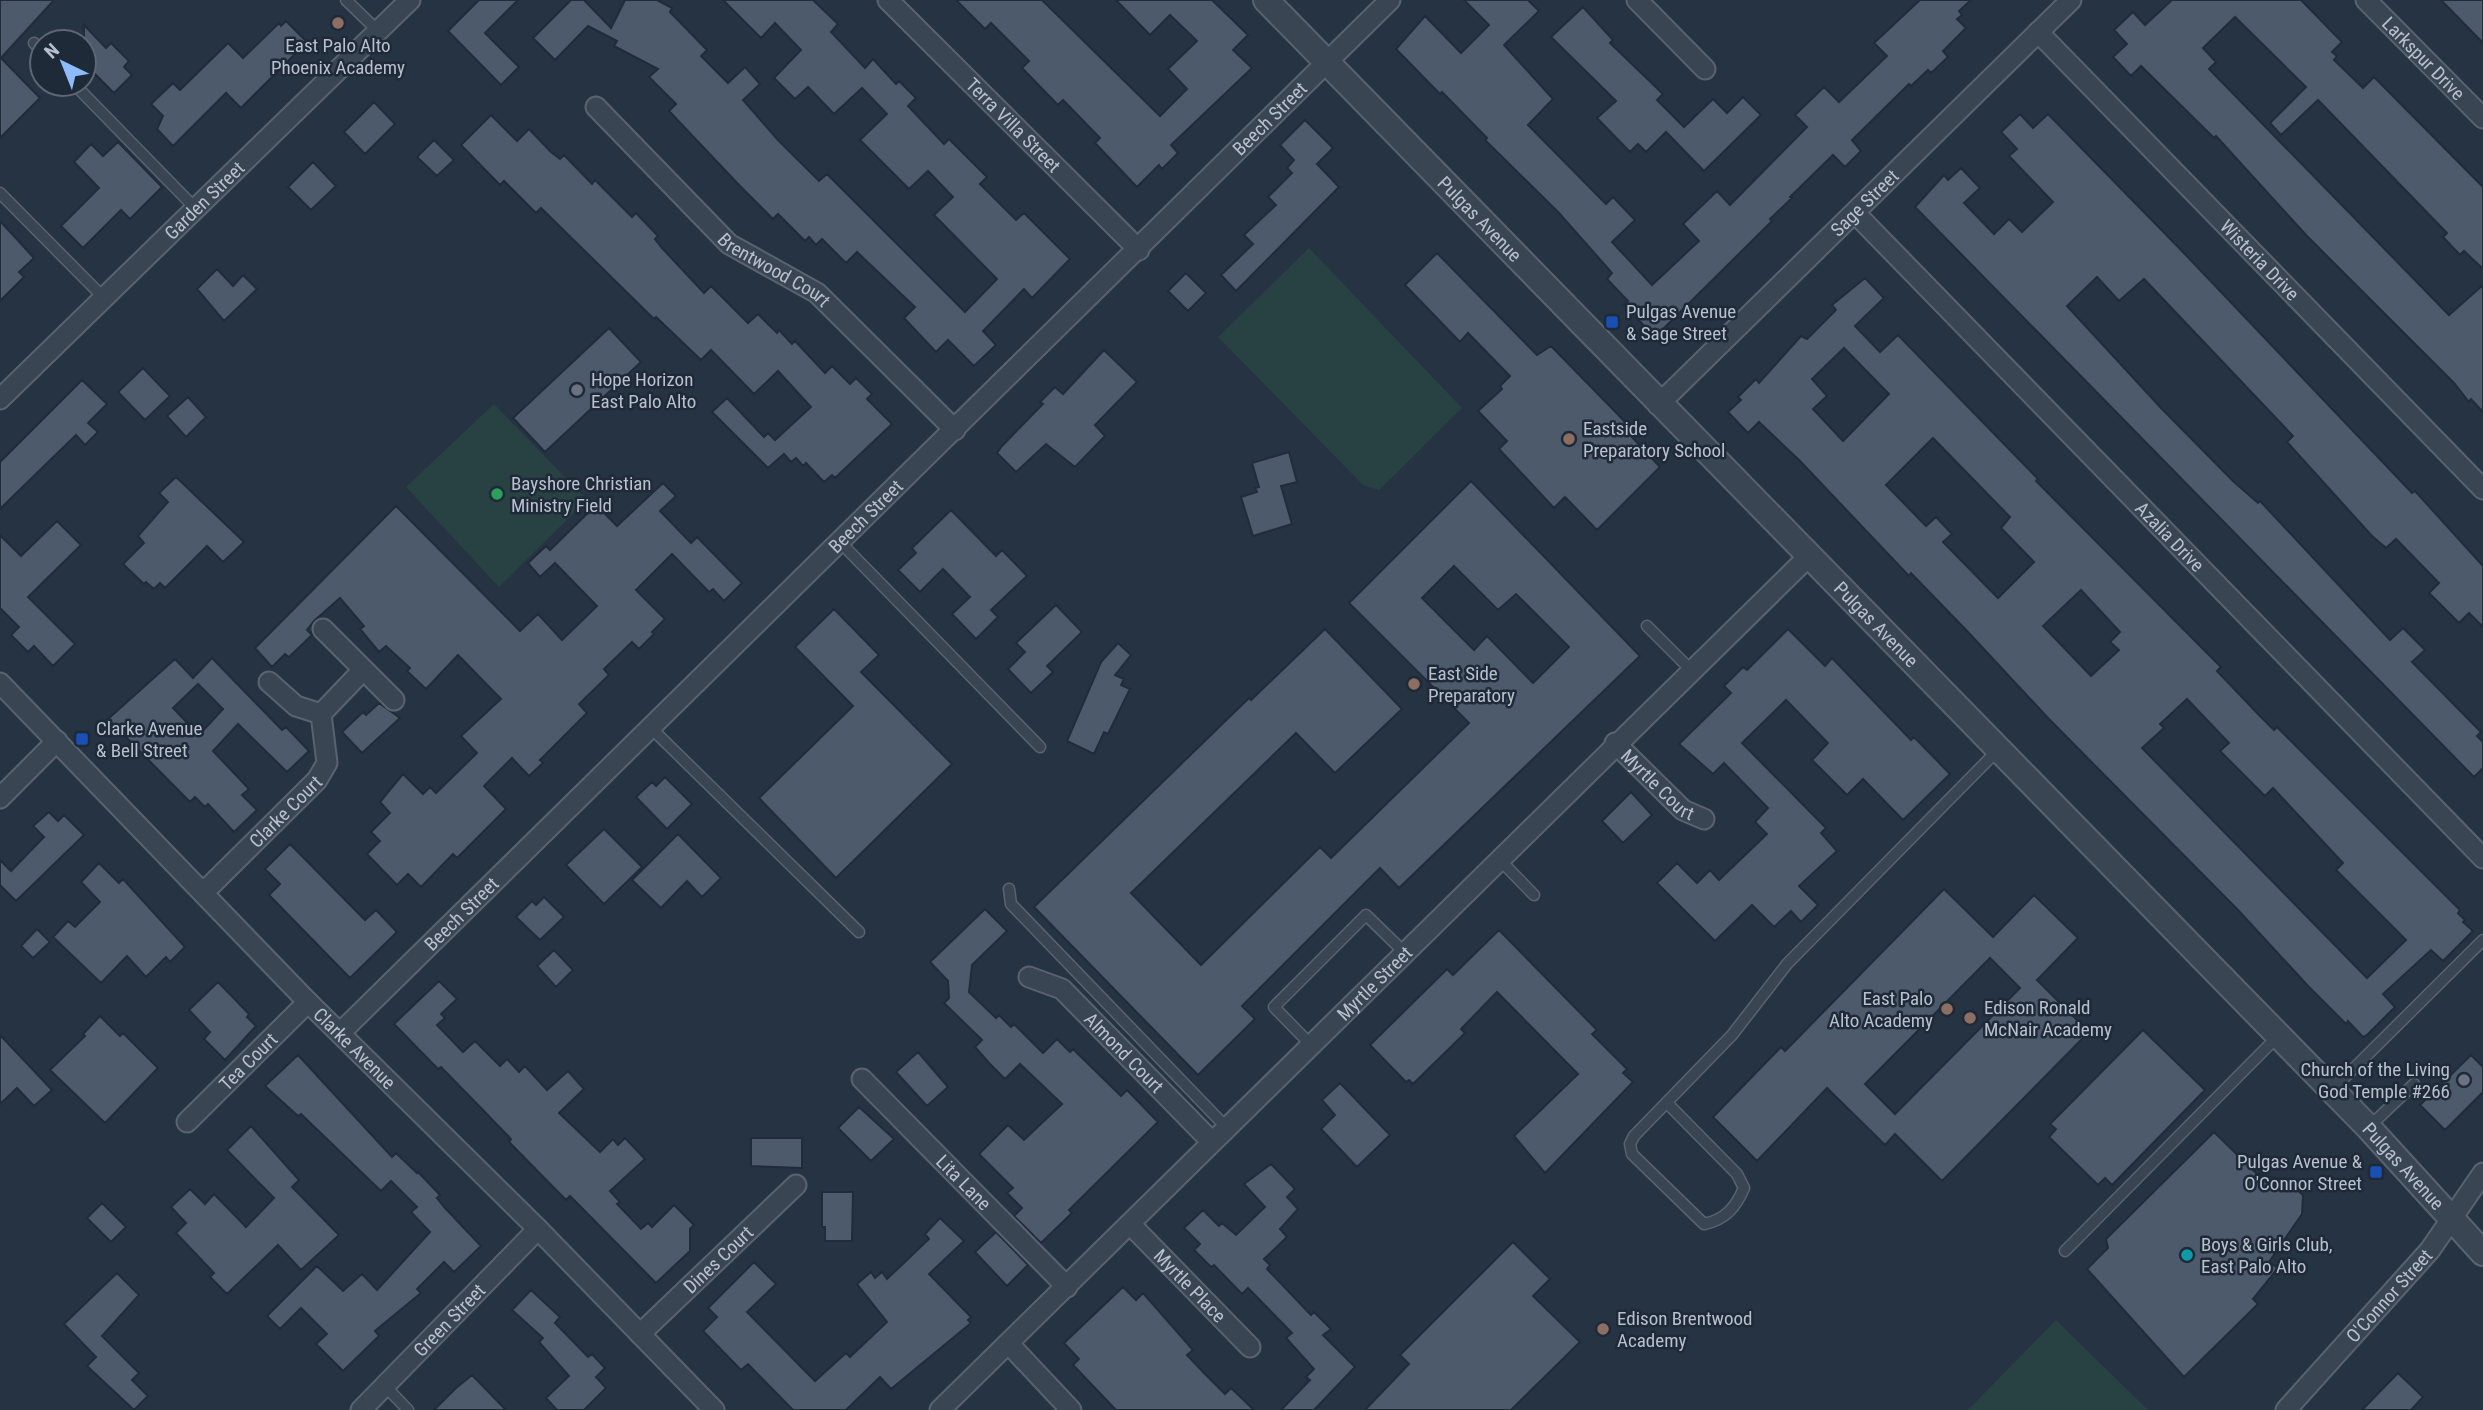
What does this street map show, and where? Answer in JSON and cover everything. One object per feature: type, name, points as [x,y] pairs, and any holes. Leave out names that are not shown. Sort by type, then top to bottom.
[{"type":"street","name":"Garden Street","points":[[0,399],[410,0]]},
{"type":"street","name":"Terra Villa Street","points":[[888,0],[1139,250]]},
{"type":"street","name":"Pulgas Avenue","points":[[1266,0],[1808,557],[2000,748],[2368,1127],[2483,1253]]},
{"type":"street","name":"Beech Street","points":[[340,1033],[1139,250],[1390,0]]},
{"type":"street","points":[[1637,0],[1705,69]]},
{"type":"street","name":"Sage Street","points":[[1658,404],[1856,214],[2071,0]]},
{"type":"street","name":"Larkspur Drive","points":[[2366,0],[2483,118]]},
{"type":"street","name":"Wisteria Drive","points":[[2038,32],[2483,489]]},
{"type":"street","name":"Brentwood Court","points":[[596,107],[729,244],[817,293],[955,430]]},
{"type":"street","name":"Azalia Drive","points":[[1856,214],[2483,858]]},
{"type":"street","name":"Myrtle Street","points":[[940,1410],[1615,743],[1808,557]]},
{"type":"street","points":[[323,629],[394,700]]},
{"type":"street","points":[[269,682],[296,706],[321,714],[363,670]]},
{"type":"street","name":"Clarke Avenue","points":[[0,683],[309,1002],[538,1229],[714,1410]]},
{"type":"street","name":"Clarke Court","points":[[203,893],[317,780],[327,763],[321,714]]},
{"type":"street","points":[[0,798],[57,741]]},
{"type":"street","name":"Myrtle Court","points":[[1615,743],[1683,810],[1704,819]]},
{"type":"street","name":"Almond Court","points":[[1028,977],[1062,989],[1211,1141]]},
{"type":"street","name":"Tea Court","points":[[187,1122],[309,1002]]},
{"type":"street","name":"Lita Lane","points":[[862,1079],[1067,1287]]},
{"type":"street","name":"O'Connor Street","points":[[2286,1410],[2430,1250],[2483,1173]]},
{"type":"street","name":"Dines Court","points":[[640,1334],[796,1185]]},
{"type":"street","name":"Myrtle Place","points":[[1130,1224],[1250,1346]]},
{"type":"street","name":"Green Street","points":[[361,1410],[538,1229]]},
{"type":"street","points":[[1009,1344],[1071,1410]]},
{"type":"lane","points":[[346,0],[378,31]]},
{"type":"lane","points":[[88,98],[195,209]]},
{"type":"lane","points":[[0,193],[104,298]]},
{"type":"lane","points":[[841,543],[1040,747]]},
{"type":"lane","points":[[1647,626],[1691,670]]},
{"type":"lane","points":[[652,729],[859,932]]},
{"type":"lane","points":[[1668,1104],[1737,1174],[1744,1188],[1728,1213],[1716,1222],[1704,1224],[1632,1154],[1630,1144],[1634,1136],[1668,1104],[1732,1035],[1787,964],[2000,748]]},
{"type":"lane","points":[[1498,859],[1534,895]]},
{"type":"lane","points":[[1009,889],[1012,904],[1226,1127]]},
{"type":"lane","points":[[1310,1044],[1274,1007],[1366,915],[1404,952]]},
{"type":"lane","points":[[2332,1090],[2483,940]]},
{"type":"lane","points":[[2065,1251],[2278,1035]]},
{"type":"lane","points":[[2368,1127],[2414,1084]]},
{"type":"lane","points":[[384,1386],[408,1410]]},
{"type":"green space","points":[[1309,248],[1462,408],[1379,490],[1363,485],[1218,337]]},
{"type":"green space","name":"Bayshore Christian Ministry Field","points":[[494,404],[587,500],[499,587],[406,487]]},
{"type":"green space","points":[[2056,1320],[2148,1410],[1968,1410]]},
{"type":"building","points":[[0,0],[54,0],[1,58],[28,86],[28,98],[40,98],[0,138]]},
{"type":"building","points":[[479,0],[518,0],[485,33],[519,67],[501,85],[448,31]]},
{"type":"building","points":[[571,0],[584,0],[611,28],[625,0],[657,0],[672,8],[670,12],[707,50],[701,56],[728,83],[745,67],[760,84],[743,100],[778,140],[819,181],[827,174],[965,312],[997,279],[934,215],[953,197],[928,171],[909,189],[860,140],[887,114],[862,88],[834,114],[808,87],[795,99],[774,78],[801,50],[775,23],[761,38],[723,0],[813,0],[838,24],[831,32],[865,68],[873,59],[896,84],[899,81],[916,98],[908,106],[944,144],[949,139],[987,177],[980,184],[1016,220],[1024,213],[1070,259],[1032,298],[1024,289],[983,331],[996,345],[974,366],[948,340],[936,352],[904,318],[915,307],[857,252],[846,263],[822,239],[816,245],[809,237],[805,241],[778,214],[773,219],[740,186],[669,111],[676,104],[649,77],[658,69],[614,46],[617,41],[588,26],[555,60],[533,38]]},
{"type":"building","points":[[956,0],[1042,0],[1160,116],[1187,89],[1168,69],[1197,41],[1170,15],[1150,35],[1116,0],[1212,0],[1248,35],[1233,50],[1252,68],[1171,145],[1178,153],[1162,169],[1159,165],[1137,187],[1095,143],[1100,138],[1063,100],[1058,105],[1022,68],[1029,61],[991,23],[985,29]]},
{"type":"building","points":[[1464,0],[1528,0],[1539,11],[1504,45],[1553,99],[1528,125],[1606,204],[1613,197],[1635,220],[1612,242],[1652,285],[1699,241],[1683,224],[1717,191],[1730,205],[1807,127],[1795,115],[1824,87],[1839,102],[1887,56],[1874,43],[1920,0],[1971,0],[1959,11],[1962,15],[1957,19],[1966,28],[1943,51],[1948,57],[1931,73],[1928,70],[1911,86],[1909,84],[1852,140],[1861,151],[1845,167],[1833,155],[1790,197],[1792,198],[1770,219],[1772,221],[1655,337],[1624,305],[1628,301],[1607,279],[1612,273],[1559,213],[1485,140],[1487,138],[1442,92],[1440,94],[1396,49],[1425,16],[1461,53],[1489,25]]},
{"type":"building","points":[[2172,0],[2301,0],[2342,42],[2332,52],[2337,56],[2334,60],[2363,88],[2374,77],[2483,187],[2483,269],[2464,251],[2460,255],[2443,237],[2447,233],[2318,100],[2281,135],[2270,123],[2306,87],[2235,17],[2203,48],[2216,62],[2209,69],[2449,315],[2483,285],[2483,412],[2471,399],[2469,402],[2454,383],[2307,236],[2216,136],[2214,138],[2141,66],[2131,76],[2113,57],[2127,44],[2114,30],[2133,12],[2145,25]]},
{"type":"building","points":[[2441,0],[2483,0],[2483,43]]},
{"type":"building","points":[[1583,7],[1613,40],[1610,43],[1663,94],[1657,100],[1684,127],[1713,99],[1727,113],[1743,97],[1761,115],[1704,171],[1666,132],[1646,152],[1638,144],[1630,152],[1597,118],[1616,101],[1551,37]]},
{"type":"building","points":[[286,21],[307,42],[241,108],[226,93],[173,146],[157,129],[163,116],[151,104],[173,83],[180,90],[228,43],[243,58],[279,23],[281,26]]},
{"type":"building","points":[[98,40],[106,48],[111,43],[129,61],[124,67],[132,75],[114,93],[98,77]]},
{"type":"building","points":[[374,102],[395,124],[365,154],[344,132]]},
{"type":"building","points":[[2020,114],[2033,128],[2048,114],[2412,493],[2415,491],[2483,566],[2483,627],[2469,613],[2459,623],[2429,593],[2439,583],[2396,539],[2386,548],[2372,536],[2287,442],[2293,436],[2144,279],[2119,301],[2097,277],[2067,306],[2161,408],[2234,482],[2258,503],[2260,501],[2390,640],[2403,628],[2425,650],[2412,662],[2481,732],[2477,736],[2483,742],[2483,768],[2474,777],[1915,207],[1944,175],[1948,180],[1961,168],[1980,188],[1964,203],[1994,234],[2009,219],[2022,232],[2053,202],[2009,156],[2017,149],[2001,132]]},
{"type":"building","points":[[491,115],[517,141],[529,129],[560,159],[564,155],[592,184],[595,180],[632,217],[636,213],[658,236],[655,239],[662,248],[704,293],[711,286],[748,323],[758,314],[792,344],[795,341],[825,373],[832,366],[850,384],[856,378],[872,394],[867,399],[892,424],[835,478],[832,475],[824,482],[806,463],[803,466],[796,458],[791,462],[784,454],[768,468],[712,412],[727,398],[764,437],[768,433],[775,440],[811,407],[778,371],[754,394],[711,350],[701,360],[656,317],[654,319],[541,208],[536,213],[504,181],[500,185],[461,145]]},
{"type":"building","points":[[1305,120],[1333,148],[1317,164],[1339,187],[1236,291],[1221,275],[1253,244],[1244,235],[1276,205],[1268,197],[1292,173],[1287,168],[1294,160],[1280,145]]},
{"type":"building","points":[[434,140],[454,160],[437,176],[417,157]]},
{"type":"building","points":[[118,142],[162,187],[130,219],[121,210],[83,248],[61,226],[99,188],[74,162],[91,144],[103,156]]},
{"type":"building","points":[[313,162],[336,186],[311,210],[288,187]]},
{"type":"building","points":[[0,221],[34,258],[19,272],[24,277],[0,301]]},
{"type":"building","name":"Eastside Preparatory School","points":[[1437,253],[1537,355],[1551,346],[1635,432],[1631,436],[1660,467],[1597,530],[1565,497],[1554,508],[1499,449],[1507,441],[1478,411],[1502,389],[1500,386],[1510,376],[1468,333],[1460,342],[1405,285]]},
{"type":"building","points":[[217,269],[233,286],[243,275],[257,289],[224,321],[197,289]]},
{"type":"building","points":[[1186,273],[1206,293],[1188,311],[1168,291]]},
{"type":"building","points":[[1865,278],[1884,298],[1855,326],[1880,352],[1898,335],[2038,479],[2036,481],[2221,667],[2217,671],[2258,714],[2274,730],[2277,727],[2460,910],[2458,913],[2465,920],[2463,922],[2473,931],[2443,961],[2431,950],[2383,994],[2395,1007],[2367,1035],[2363,1037],[2348,1021],[2346,1024],[2309,987],[2238,910],[2048,718],[1911,573],[1909,576],[1800,461],[1759,422],[1748,433],[1728,412],[1741,400],[1738,397],[1756,379],[1759,383],[1801,336],[1807,339],[1836,310],[1832,305]],"holes":[[[1844,348],[1889,394],[1843,441],[1813,409],[1827,396],[1812,379]],[[1933,438],[2010,517],[2001,528],[2034,562],[1998,598],[1943,542],[1952,534],[1936,517],[1926,526],[1886,485]],[[2081,590],[2120,632],[2110,642],[2119,650],[2091,676],[2043,626]],[[2187,699],[2229,743],[2220,751],[2265,796],[2273,788],[2343,863],[2336,870],[2406,940],[2367,978],[2142,748],[2164,728],[2160,724]]]},
{"type":"building","name":"Hope Horizon East Palo Alto","points":[[609,328],[641,362],[545,452],[513,418]]},
{"type":"building","points":[[1104,350],[1137,382],[1095,425],[1105,436],[1075,467],[1046,444],[1016,472],[997,453],[1002,446],[1043,404],[1040,402],[1055,387],[1063,394]]},
{"type":"building","points":[[143,368],[170,396],[145,420],[118,392]]},
{"type":"building","points":[[82,380],[107,404],[88,423],[98,432],[85,445],[76,435],[0,509],[0,462]]},
{"type":"building","points":[[188,397],[206,417],[186,437],[167,416]]},
{"type":"building","points":[[1289,452],[1297,482],[1281,486],[1292,524],[1253,536],[1241,497],[1257,492],[1255,488],[1259,487],[1252,463]]},
{"type":"building","points":[[176,477],[244,542],[223,562],[207,546],[165,588],[160,583],[154,589],[146,582],[144,584],[123,564],[144,543],[138,536],[168,502],[159,493]]},
{"type":"building","points":[[1471,481],[1640,656],[1399,888],[1380,868],[1242,1006],[1255,1019],[1198,1075],[1034,907],[1249,698],[1251,700],[1325,629],[1402,709],[1335,773],[1296,733],[1131,893],[1201,965],[1320,847],[1331,858],[1469,723],[1349,603]],"holes":[[[1454,566],[1498,610],[1516,594],[1569,647],[1533,683],[1487,636],[1474,650],[1422,598]]]},
{"type":"building","points":[[663,483],[676,496],[660,511],[691,543],[697,537],[742,583],[724,601],[713,589],[709,592],[672,554],[636,590],[665,619],[652,632],[654,634],[639,649],[632,642],[604,669],[609,675],[579,704],[587,713],[540,760],[543,763],[529,776],[512,758],[484,786],[506,809],[457,858],[453,854],[421,887],[408,874],[397,885],[367,854],[380,841],[371,832],[390,813],[380,802],[403,774],[423,794],[430,787],[436,793],[477,753],[461,736],[501,699],[458,655],[426,689],[407,671],[410,668],[386,646],[379,652],[360,629],[364,626],[340,598],[307,630],[312,635],[289,657],[285,654],[272,667],[255,648],[396,506],[520,631],[538,614],[562,640],[597,606],[555,563],[540,577],[528,563],[546,546],[550,550],[596,505],[617,526]]},
{"type":"building","points":[[951,510],[996,556],[1002,550],[1027,576],[991,610],[998,617],[976,639],[952,614],[970,597],[943,569],[920,592],[898,570],[916,553],[912,548]]},
{"type":"building","points":[[57,521],[81,545],[28,597],[75,644],[53,666],[34,646],[28,652],[11,635],[19,627],[0,608],[0,535],[21,556]]},
{"type":"building","points":[[1056,605],[1082,632],[1047,666],[1053,672],[1031,693],[1008,669],[1025,652],[1016,643]]},
{"type":"building","points":[[834,609],[879,655],[861,672],[952,764],[836,878],[759,798],[853,706],[795,647]]},
{"type":"building","points":[[1788,629],[1825,666],[1832,658],[1911,740],[1914,737],[1950,774],[1903,820],[1863,779],[1847,795],[1812,760],[1828,743],[1786,700],[1742,743],[1826,828],[1821,833],[1837,851],[1799,886],[1818,905],[1801,922],[1791,911],[1774,927],[1752,905],[1715,941],[1657,883],[1677,863],[1697,883],[1710,870],[1719,880],[1767,834],[1755,822],[1768,808],[1724,763],[1713,774],[1679,744],[1731,693],[1724,686],[1743,667],[1747,670]]},
{"type":"building","points":[[1118,643],[1131,655],[1115,675],[1124,679],[1121,685],[1130,689],[1108,734],[1104,732],[1094,754],[1067,741],[1101,662]]},
{"type":"building","points":[[212,658],[282,730],[286,727],[309,751],[287,772],[238,724],[213,751],[249,789],[242,795],[257,810],[234,832],[208,804],[205,807],[195,797],[190,802],[108,719],[175,659],[193,678]],"holes":[[[198,684],[223,709],[199,735],[173,708]]]},
{"type":"building","points":[[379,703],[400,718],[362,753],[342,732],[363,712],[366,715]]},
{"type":"building","points":[[665,777],[692,804],[667,829],[636,797],[652,782],[656,786]]},
{"type":"building","points":[[1631,792],[1652,815],[1623,843],[1602,821]]},
{"type":"building","points":[[49,812],[58,821],[64,815],[84,835],[16,901],[0,885],[0,860],[11,871],[44,837],[33,826]]},
{"type":"building","points":[[604,829],[642,867],[604,904],[566,865]]},
{"type":"building","points":[[678,834],[721,878],[702,897],[687,881],[661,908],[632,880]]},
{"type":"building","points":[[290,844],[365,920],[376,910],[397,932],[350,978],[269,895],[280,884],[265,869]]},
{"type":"building","points":[[99,863],[119,883],[123,879],[185,947],[170,962],[166,957],[146,977],[127,956],[101,983],[53,937],[68,921],[75,927],[100,902],[81,882]]},
{"type":"building","points":[[1944,889],[1993,937],[2034,895],[2078,938],[2037,980],[2089,1032],[1942,1181],[1895,1134],[1885,1145],[1827,1088],[1757,1161],[1713,1117],[1781,1047],[1785,1051]],"holes":[[[1990,958],[2020,988],[1895,1114],[1865,1084]]]},
{"type":"building","points":[[544,897],[564,917],[540,940],[516,917],[532,901],[536,905]]},
{"type":"building","points":[[985,909],[1007,931],[972,965],[969,992],[996,1018],[999,1015],[1011,1027],[1014,1024],[1043,1053],[1057,1039],[1070,1052],[1073,1049],[1121,1096],[1127,1090],[1158,1122],[1069,1210],[1072,1213],[1041,1243],[1014,1216],[1022,1208],[1007,1193],[1013,1188],[979,1154],[1008,1125],[1024,1140],[1062,1104],[1020,1064],[1005,1079],[990,1064],[975,1047],[982,1040],[944,1003],[949,998],[948,981],[930,962]]},
{"type":"building","points":[[37,929],[50,942],[33,958],[21,946]]},
{"type":"building","points":[[1499,930],[1597,1030],[1592,1034],[1627,1069],[1623,1073],[1633,1082],[1545,1173],[1514,1136],[1578,1074],[1497,992],[1461,1029],[1465,1033],[1413,1084],[1409,1080],[1406,1082],[1370,1045],[1447,969],[1453,975]]},
{"type":"building","points":[[554,950],[573,970],[556,987],[537,966]]},
{"type":"building","points":[[439,981],[457,999],[441,1014],[445,1018],[437,1025],[463,1052],[475,1041],[500,1066],[507,1059],[519,1072],[525,1066],[547,1090],[568,1071],[584,1089],[559,1113],[600,1152],[613,1139],[618,1145],[625,1138],[645,1159],[610,1191],[620,1202],[617,1204],[641,1229],[648,1223],[652,1227],[674,1205],[694,1225],[690,1229],[690,1251],[656,1283],[570,1196],[566,1200],[441,1067],[438,1069],[394,1024]]},
{"type":"building","points":[[218,982],[249,1014],[247,1017],[256,1026],[225,1060],[204,1039],[210,1032],[189,1010]]},
{"type":"building","points":[[100,1016],[120,1036],[123,1033],[158,1068],[105,1123],[50,1070],[85,1036],[83,1034]]},
{"type":"building","points":[[2143,1030],[2205,1090],[2112,1185],[2105,1178],[2098,1185],[2049,1137],[2056,1129],[2050,1124]]},
{"type":"building","points":[[0,1035],[52,1090],[34,1106],[17,1088],[0,1104]]},
{"type":"building","points":[[918,1052],[948,1087],[927,1106],[896,1072]]},
{"type":"building","points":[[298,1055],[392,1157],[396,1153],[418,1172],[440,1195],[437,1198],[445,1208],[481,1246],[454,1272],[444,1262],[417,1289],[421,1293],[375,1331],[379,1336],[343,1371],[316,1344],[327,1334],[301,1308],[280,1329],[267,1316],[317,1266],[343,1291],[362,1274],[377,1290],[430,1232],[411,1212],[417,1207],[391,1181],[381,1191],[301,1114],[298,1116],[265,1086]]},
{"type":"building","name":"Church of the Living God Temple #266","points":[[2471,1055],[2483,1067],[2483,1092],[2445,1130],[2420,1105]]},
{"type":"building","points":[[1340,1083],[1390,1135],[1357,1167],[1321,1129],[1335,1115],[1322,1100]]},
{"type":"building","points":[[859,1107],[894,1139],[871,1161],[838,1128]]},
{"type":"building","points":[[251,1126],[299,1180],[292,1187],[339,1235],[301,1270],[278,1245],[227,1294],[210,1277],[214,1273],[176,1233],[186,1223],[171,1207],[190,1189],[205,1204],[214,1194],[246,1227],[274,1198],[227,1150]]},
{"type":"building","name":"Boys & Girls Club, East Palo Alto","points":[[2214,1132],[2257,1174],[2285,1180],[2303,1195],[2302,1214],[2269,1262],[2278,1268],[2253,1299],[2258,1304],[2184,1377],[2087,1269],[2108,1248],[2106,1239]]},
{"type":"building","points":[[751,1138],[802,1138],[802,1168],[751,1166]]},
{"type":"building","points":[[1271,1164],[1295,1189],[1287,1197],[1298,1209],[1280,1229],[1287,1237],[1264,1259],[1270,1265],[1267,1269],[1311,1315],[1314,1312],[1331,1329],[1323,1335],[1355,1367],[1314,1410],[1281,1410],[1310,1380],[1306,1377],[1314,1369],[1286,1338],[1292,1333],[1248,1288],[1242,1294],[1214,1265],[1211,1267],[1194,1250],[1200,1244],[1184,1228],[1203,1210],[1219,1226],[1222,1223],[1236,1235],[1265,1207],[1244,1184]]},
{"type":"building","points":[[822,1192],[853,1192],[852,1241],[825,1241],[825,1227],[822,1227]]},
{"type":"building","points":[[102,1203],[126,1227],[111,1242],[87,1218]]},
{"type":"building","points":[[940,1218],[964,1241],[929,1274],[971,1317],[968,1320],[971,1323],[891,1389],[880,1377],[846,1410],[793,1410],[748,1364],[741,1370],[703,1331],[717,1317],[708,1308],[754,1262],[776,1284],[747,1312],[815,1381],[846,1353],[850,1357],[887,1322],[857,1284],[871,1272],[875,1278],[882,1272],[887,1279],[929,1239],[925,1234]]},
{"type":"building","points":[[996,1232],[1028,1265],[1007,1286],[975,1252]]},
{"type":"building","points":[[1513,1242],[1550,1279],[1533,1296],[1580,1342],[1511,1410],[1365,1410],[1409,1364],[1400,1355]]},
{"type":"building","points":[[117,1273],[139,1295],[102,1336],[139,1373],[132,1380],[148,1396],[134,1410],[87,1366],[96,1357],[64,1324]]},
{"type":"building","points":[[1123,1287],[1136,1300],[1143,1293],[1193,1350],[1187,1355],[1204,1373],[1225,1394],[1231,1388],[1254,1410],[1116,1410],[1073,1365],[1079,1359],[1064,1343]]},
{"type":"building","points":[[531,1290],[560,1317],[555,1323],[588,1357],[592,1354],[605,1368],[596,1377],[606,1388],[584,1410],[557,1410],[546,1398],[569,1376],[539,1342],[543,1338],[512,1310]]},
{"type":"building","points":[[2398,1373],[2423,1397],[2411,1410],[2362,1410]]},
{"type":"building","points":[[472,1375],[506,1410],[434,1410],[456,1388]]},
{"type":"place","name":"East Palo Alto Phoenix Academy","points":[[338,23]]},
{"type":"place","name":"Pulgas Avenue & Sage Street","points":[[1612,322]]},
{"type":"place","name":"Hope Horizon East Palo Alto","points":[[577,390]]},
{"type":"place","name":"Eastside Preparatory School","points":[[1569,439]]},
{"type":"place","name":"Bayshore Christian Ministry Field","points":[[497,494]]},
{"type":"place","name":"East Side Preparatory","points":[[1414,684]]},
{"type":"place","name":"Clarke Avenue & Bell Street","points":[[82,739]]},
{"type":"place","name":"East Palo Alto Academy","points":[[1947,1009]]},
{"type":"place","name":"Edison Ronald McNair Academy","points":[[1970,1018]]},
{"type":"place","name":"Church of the Living God Temple #266","points":[[2464,1080]]},
{"type":"place","name":"Pulgas Avenue & O'Connor Street","points":[[2376,1172]]},
{"type":"place","name":"Boys & Girls Club, East Palo Alto","points":[[2187,1255]]},
{"type":"place","name":"Edison Brentwood Academy","points":[[1603,1329]]}]
